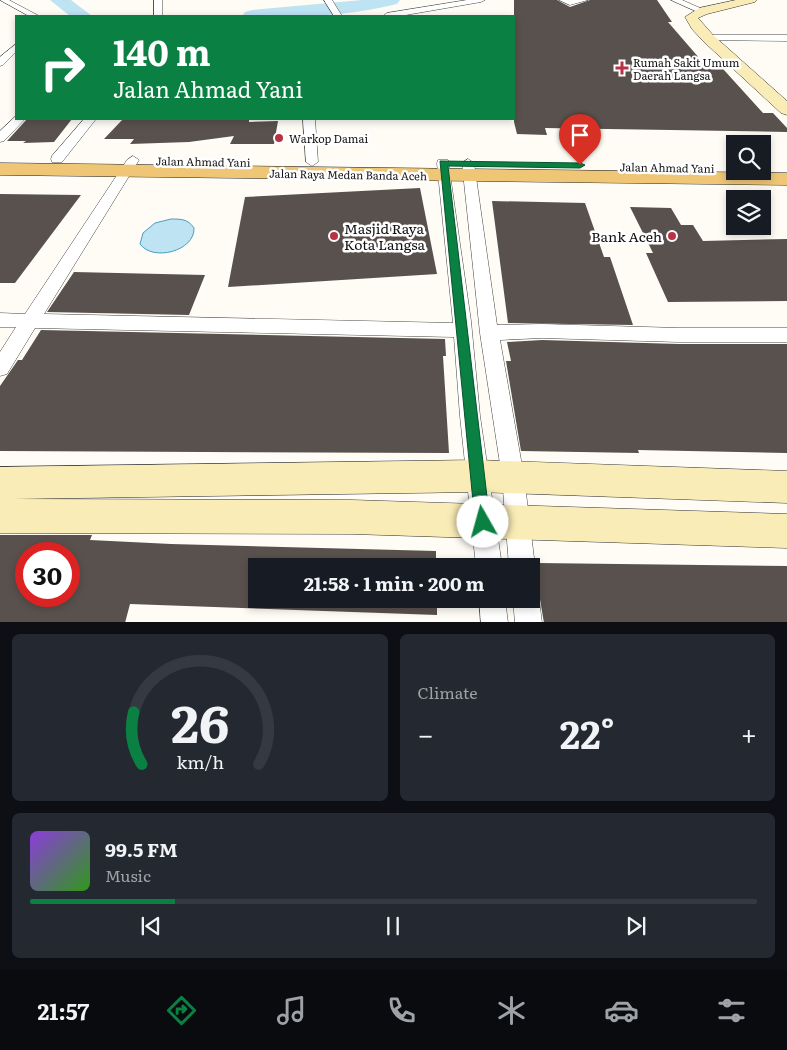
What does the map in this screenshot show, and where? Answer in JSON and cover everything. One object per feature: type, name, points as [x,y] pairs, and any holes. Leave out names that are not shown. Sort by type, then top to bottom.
[{"type":"main road","points":[[751,0],[703,10],[691,17],[696,26],[708,38],[787,110]]},
{"type":"main road","name":"Jalan Ahmad Yani","points":[[0,158],[57,159],[130,165],[312,162],[444,170]]},
{"type":"main road","name":"Jalan Raya Medan Banda Aceh","points":[[0,169],[130,165],[469,170],[787,179]]},
{"type":"main road","name":"Jalan Ahmad Yani","points":[[469,170],[726,168]]},
{"type":"main road","points":[[771,168],[787,168]]},
{"type":"main road","points":[[0,483],[477,476],[787,487]]},
{"type":"main road","points":[[179,516],[188,480]]},
{"type":"main road","points":[[0,516],[352,518],[483,522],[516,521],[787,530]]},
{"type":"street","points":[[3,0],[33,15]]},
{"type":"street","points":[[158,0],[158,15]]},
{"type":"street","points":[[328,0],[338,15]]},
{"type":"street","points":[[393,15],[481,0]]},
{"type":"street","points":[[563,0],[570,3],[584,0]]},
{"type":"street","points":[[675,0],[703,10]]},
{"type":"street","points":[[708,38],[787,38]]},
{"type":"street","points":[[0,64],[15,48]]},
{"type":"street","points":[[0,138],[18,120]]},
{"type":"street","points":[[57,159],[89,120]]},
{"type":"street","points":[[309,120],[312,162]]},
{"type":"street","points":[[0,368],[130,165]]},
{"type":"street","points":[[444,170],[477,476],[488,558]]},
{"type":"street","points":[[469,170],[489,333],[513,477],[521,558]]},
{"type":"street","points":[[0,320],[462,330]]},
{"type":"street","points":[[489,333],[542,331],[679,335],[787,335]]},
{"type":"street","points":[[493,608],[495,622]]},
{"type":"street","points":[[527,608],[529,622]]},
{"type":"water","points":[[171,219],[184,220],[194,228],[188,243],[181,248],[163,253],[146,249],[140,244],[143,233],[155,223]]},
{"type":"building","name":"Rumah Sakit Umum Daerah Langsa","points":[[514,0],[557,0],[570,7],[590,0],[657,0],[672,22],[668,22],[700,59],[714,59],[763,113],[773,113],[787,128],[787,132],[545,128],[547,135],[517,134],[514,122]]},
{"type":"building","points":[[26,120],[71,120],[54,142],[23,143],[26,141],[7,141]]},
{"type":"building","points":[[122,120],[278,121],[274,144],[230,144],[234,136],[189,142],[130,144],[134,139],[104,139]]},
{"type":"building","name":"Masjid Raya Kota Langsa","points":[[420,188],[437,274],[228,287],[245,197]]},
{"type":"building","points":[[0,194],[81,195],[15,283],[0,283]]},
{"type":"building","points":[[492,201],[585,203],[604,257],[610,257],[633,325],[508,323]]},
{"type":"building","points":[[630,207],[671,208],[681,225],[693,225],[703,241],[787,239],[787,301],[668,302],[646,253],[653,253]]},
{"type":"building","points":[[74,272],[205,275],[189,315],[47,312]]},
{"type":"building","points":[[41,330],[445,339],[446,356],[443,356],[449,453],[0,451],[0,386],[18,360],[22,360]]},
{"type":"building","points":[[542,340],[679,344],[787,344],[787,453],[638,450],[639,453],[521,451],[506,361],[511,361],[507,342]]},
{"type":"building","points":[[0,535],[92,535],[90,540],[436,551],[436,558],[248,558],[248,608],[437,608],[437,615],[130,604],[125,622],[0,622]]},
{"type":"building","points":[[540,563],[787,566],[787,622],[544,622],[540,599]]},
{"type":"waterway","points":[[59,0],[81,15]]},
{"type":"waterway","points":[[264,15],[349,8],[391,0]]},
{"type":"place","name":"Rumah Sakit Umum Daerah Langsa","points":[[622,68]]},
{"type":"place","name":"Warkop Damai","points":[[279,138]]},
{"type":"place","name":"Masjid Raya Kota Langsa","points":[[334,236]]},
{"type":"place","name":"Bank Aceh","points":[[672,236]]},
{"type":"route","points":[[483,522],[443,163],[580,165]]}]
